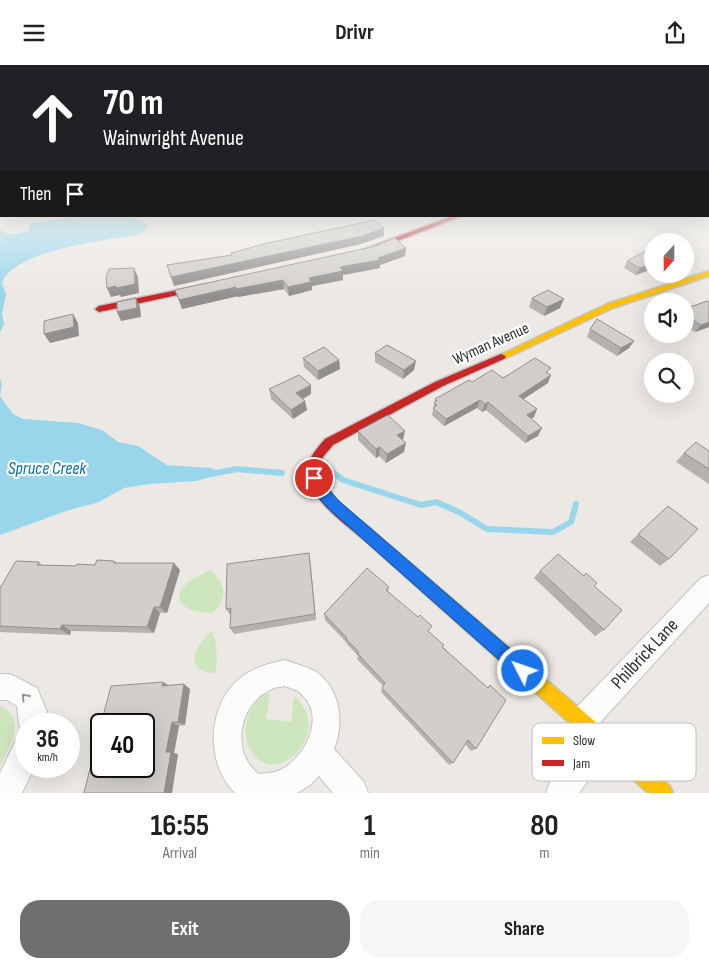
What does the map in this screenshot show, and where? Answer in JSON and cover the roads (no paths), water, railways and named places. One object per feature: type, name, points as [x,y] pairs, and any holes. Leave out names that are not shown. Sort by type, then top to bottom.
[{"type":"street","points":[[351,254],[429,228]]},
{"type":"street","name":"Wyman Avenue","points":[[582,723],[334,505],[323,493],[314,478],[317,458],[329,442],[439,384],[548,336],[610,306],[709,273]]},
{"type":"street","points":[[99,309],[216,283]]},
{"type":"street","name":"Philbrick Lane","points":[[598,723],[709,586]]},
{"type":"street","points":[[285,673],[303,678],[318,692],[323,704],[328,727],[321,756],[302,781],[289,789],[276,793],[252,787],[242,779],[229,759],[228,731],[231,717],[238,701],[251,686],[265,677],[285,673]]},
{"type":"street","points":[[0,687],[10,687],[28,697],[33,713]]},
{"type":"street","points":[[321,756],[353,793]]},
{"type":"street","points":[[5,793],[15,776]]},
{"type":"street","name":"Philbrick Lane","points":[[561,793],[567,781]]},
{"type":"street","points":[[649,781],[663,793]]},
{"type":"water","points":[[29,228],[146,228],[141,234],[87,243],[43,254],[24,262],[10,271],[2,283],[6,294],[2,314],[4,324],[0,332],[0,230],[7,234],[29,231]]},
{"type":"water","points":[[0,379],[2,384],[0,396]]},
{"type":"water","name":"Spruce Creek","points":[[0,396],[13,414],[23,419],[78,423],[102,430],[118,442],[138,446],[167,465],[211,468],[216,470],[217,475],[196,481],[124,488],[99,502],[66,511],[0,535]]},
{"type":"waterway","points":[[327,468],[343,480],[421,505],[436,502],[459,512],[487,529],[553,532],[571,522],[576,504]]},
{"type":"waterway","points":[[211,474],[237,469],[282,473]]}]
